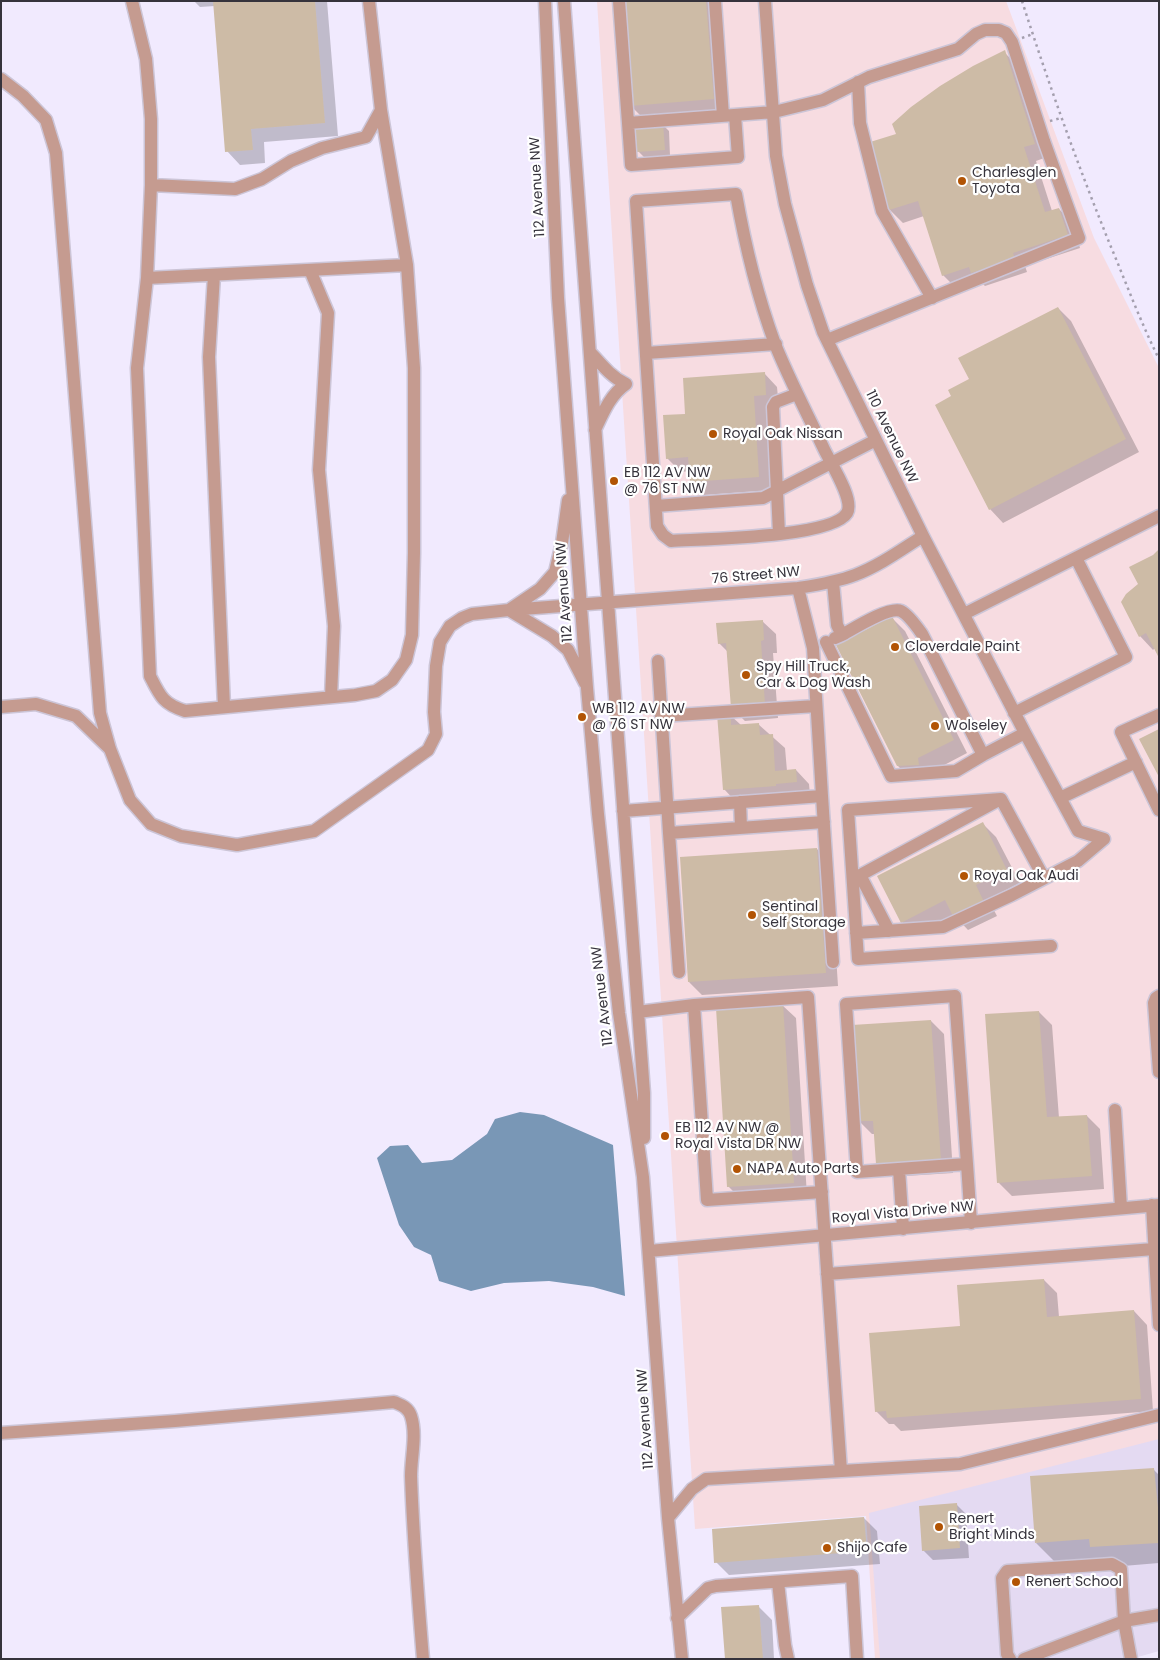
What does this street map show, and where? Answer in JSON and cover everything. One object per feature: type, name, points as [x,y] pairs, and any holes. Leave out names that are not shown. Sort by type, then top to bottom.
[{"type":"street","points":[[132,1],[146,59],[151,119],[151,185],[147,278],[137,368],[150,676],[159,694],[170,706],[185,711],[376,691],[392,680],[406,660],[412,635],[414,368],[407,265],[381,110],[369,1]]},
{"type":"street","name":"112 Avenue NW","points":[[545,1],[558,298],[587,688],[619,1013],[644,1178]]},
{"type":"street","name":"112 Avenue NW","points":[[564,1],[644,1093],[644,1178],[668,1518],[682,1659]]},
{"type":"street","points":[[619,1],[631,165],[738,158],[729,116],[715,1]]},
{"type":"street","name":"110 Avenue NW","points":[[765,1],[776,156],[785,204],[807,285],[827,340],[923,536],[1078,831],[1104,839],[1078,861],[1044,878]]},
{"type":"street","points":[[628,122],[774,112],[823,100],[869,77],[958,49],[976,34],[985,30],[999,30],[1006,34],[1012,42],[1044,141],[1079,238],[827,340]]},
{"type":"street","name":"76 Street NW","points":[[1,79],[24,96],[46,120],[56,153],[100,713],[110,750],[130,800],[151,824],[181,836],[237,845],[314,831],[428,750],[436,734],[434,712],[436,666],[440,642],[450,626],[472,614],[798,588],[833,582],[856,575],[923,536]]},
{"type":"street","points":[[858,82],[860,123],[882,211],[932,298]]},
{"type":"street","points":[[151,185],[235,189],[262,179],[291,161],[322,148],[366,137],[381,110]]},
{"type":"street","points":[[736,194],[744,241],[756,287],[776,344],[797,394],[847,494],[849,502],[847,513],[841,519],[829,525],[806,531],[671,541],[663,535],[657,526],[636,201],[736,194]]},
{"type":"street","points":[[147,278],[407,265]]},
{"type":"street","points":[[310,270],[328,312],[319,470],[334,626],[331,697]]},
{"type":"street","points":[[214,275],[209,357],[224,707]]},
{"type":"street","points":[[646,353],[776,344]]},
{"type":"street","points":[[590,352],[607,372],[617,380],[626,384],[648,383]]},
{"type":"street","points":[[595,430],[610,400],[618,389],[626,384]]},
{"type":"street","points":[[779,534],[772,407],[776,402],[797,394]]},
{"type":"street","points":[[656,506],[763,498],[876,440]]},
{"type":"street","points":[[572,476],[562,543],[555,572],[540,589],[509,610],[552,636],[568,650],[587,688]]},
{"type":"street","points":[[964,614],[1159,516]]},
{"type":"street","points":[[1014,712],[1126,657],[1076,558]]},
{"type":"street","points":[[833,582],[837,625],[842,635]]},
{"type":"street","points":[[798,588],[813,648],[833,962]]},
{"type":"street","points":[[813,648],[885,612],[896,609],[902,611],[922,634],[983,755]]},
{"type":"street","points":[[826,642],[891,776],[956,771],[1025,733]]},
{"type":"street","points":[[658,661],[679,972]]},
{"type":"street","points":[[1,707],[36,704],[76,716],[110,750]]},
{"type":"street","points":[[661,716],[816,706]]},
{"type":"street","points":[[1159,715],[1121,732],[1159,810]]},
{"type":"street","points":[[1060,798],[1136,762]]},
{"type":"street","points":[[623,811],[822,796]]},
{"type":"street","points":[[856,877],[1001,799]]},
{"type":"street","points":[[1001,799],[848,810],[856,877],[858,959],[1051,946]]},
{"type":"street","points":[[856,933],[943,927],[1044,878],[1001,799]]},
{"type":"street","points":[[740,802],[741,828]]},
{"type":"street","points":[[669,833],[824,822]]},
{"type":"street","points":[[856,877],[889,931]]},
{"type":"street","points":[[967,1164],[857,1172],[846,1004],[956,996],[971,1223]]},
{"type":"street","points":[[1159,996],[1154,1003],[1159,1072]]},
{"type":"street","points":[[638,1012],[694,1005],[808,997],[841,1472]]},
{"type":"street","points":[[694,1005],[707,1200],[822,1192]]},
{"type":"street","points":[[1115,1110],[1122,1208]]},
{"type":"street","points":[[899,1169],[903,1229]]},
{"type":"street","points":[[1155,1205],[1154,1249],[1159,1326]]},
{"type":"street","name":"Royal Vista Drive NW","points":[[649,1251],[1155,1205]]},
{"type":"street","points":[[827,1274],[1154,1249]]},
{"type":"street","points":[[1,1433],[185,1420],[394,1402],[403,1406],[410,1413],[413,1423],[411,1474],[417,1590],[423,1659]]},
{"type":"street","points":[[668,1518],[692,1488],[706,1480],[960,1464],[1159,1415]]},
{"type":"street","points":[[1010,1659],[1007,1654],[1002,1578],[1007,1571],[1112,1564],[1121,1569],[1124,1621],[1131,1659]]},
{"type":"street","points":[[677,1618],[708,1588],[716,1586],[852,1576],[857,1659]]},
{"type":"street","points":[[778,1582],[788,1659]]},
{"type":"street","points":[[1024,1659],[1124,1621],[1159,1615]]},
{"type":"path","points":[[1022,1],[1046,75],[1086,185],[1140,319],[1159,359]]},
{"type":"shaded area","points":[[597,1],[1006,1],[1094,238],[1159,368],[1159,1646],[1105,1659],[875,1659],[866,1516],[695,1529]]},
{"type":"shaded area","name":"Renert School","points":[[1159,1439],[1159,1651],[1131,1659],[880,1659],[869,1513]]},
{"type":"water","points":[[520,1112],[544,1115],[613,1145],[625,1296],[593,1287],[549,1281],[504,1283],[471,1291],[439,1281],[431,1255],[414,1247],[399,1225],[377,1158],[390,1146],[408,1145],[422,1163],[452,1160],[487,1134],[495,1119]]},
{"type":"building","points":[[213,1],[315,1],[325,123],[251,129],[253,150],[225,152]]},
{"type":"building","points":[[621,1],[706,1],[714,99],[630,106]]},
{"type":"building","points":[[1005,50],[1035,144],[1024,147],[1045,212],[1059,208],[1068,235],[1013,253],[1015,259],[971,273],[969,267],[942,276],[918,201],[889,210],[867,143],[896,134],[892,124],[911,107],[940,86],[973,66]]},
{"type":"building","points":[[663,123],[665,150],[637,152],[635,125]]},
{"type":"building","points":[[1058,307],[1126,439],[989,510],[935,405],[951,396],[948,390],[969,379],[958,358]]},
{"type":"building","points":[[765,372],[766,395],[754,396],[759,477],[690,482],[688,457],[666,459],[663,415],[685,414],[683,378]]},
{"type":"building","points":[[1159,549],[1159,658],[1146,633],[1139,637],[1121,602],[1126,594],[1138,584],[1129,567],[1153,555]]},
{"type":"building","points":[[892,616],[954,740],[918,758],[919,765],[897,766],[836,645]]},
{"type":"building","name":"Spy Hill Truck, Car & Dog Wash","points":[[763,620],[764,640],[761,641],[765,705],[731,708],[726,643],[718,644],[716,623]]},
{"type":"building","points":[[717,714],[731,714],[731,725],[759,723],[760,735],[773,734],[775,771],[796,769],[797,782],[776,784],[776,786],[723,790]]},
{"type":"building","points":[[1159,729],[1159,777],[1139,739]]},
{"type":"building","points":[[983,822],[1007,870],[976,885],[984,902],[954,918],[945,900],[901,923],[877,876]]},
{"type":"building","name":"Sentinal Self Storage","points":[[817,848],[826,973],[688,982],[680,857]]},
{"type":"building","points":[[783,1003],[794,1183],[727,1187],[716,1008]]},
{"type":"building","points":[[1039,1011],[1047,1117],[1087,1115],[1092,1176],[997,1183],[985,1014]]},
{"type":"building","points":[[931,1020],[941,1160],[876,1164],[873,1121],[858,1121],[852,1025]]},
{"type":"building","points":[[1044,1279],[1047,1317],[1134,1310],[1141,1399],[887,1418],[886,1411],[875,1412],[869,1333],[960,1326],[957,1285]]},
{"type":"building","name":"Renert School","points":[[1154,1468],[1159,1517],[1159,1543],[1090,1547],[1089,1539],[1035,1543],[1030,1476]]},
{"type":"building","name":"Renert Bright Minds","points":[[957,1503],[960,1548],[922,1551],[919,1506]]},
{"type":"building","points":[[864,1517],[867,1551],[714,1563],[712,1529]]},
{"type":"building","points":[[759,1605],[763,1659],[725,1659],[721,1607]]},
{"type":"place","name":"Charlesglen Toyota","points":[[962,181]]},
{"type":"place","name":"Royal Oak Nissan","points":[[713,434]]},
{"type":"place","name":"EB 112 AV NW @ 76 ST NW","points":[[614,481]]},
{"type":"place","name":"Cloverdale Paint","points":[[895,647]]},
{"type":"place","name":"Spy Hill Truck, Car & Dog Wash","points":[[746,675]]},
{"type":"place","name":"WB 112 AV NW @ 76 ST NW","points":[[582,717]]},
{"type":"place","name":"Wolseley","points":[[935,726]]},
{"type":"place","name":"Royal Oak Audi","points":[[964,876]]},
{"type":"place","name":"Sentinal Self Storage","points":[[752,915]]},
{"type":"place","name":"EB 112 AV NW @ Royal Vista DR NW","points":[[665,1136]]},
{"type":"place","name":"NAPA Auto Parts","points":[[737,1169]]},
{"type":"place","name":"Renert Bright Minds","points":[[939,1527]]},
{"type":"place","name":"Shijo Cafe","points":[[827,1548]]},
{"type":"place","name":"Renert School","points":[[1016,1582]]}]
